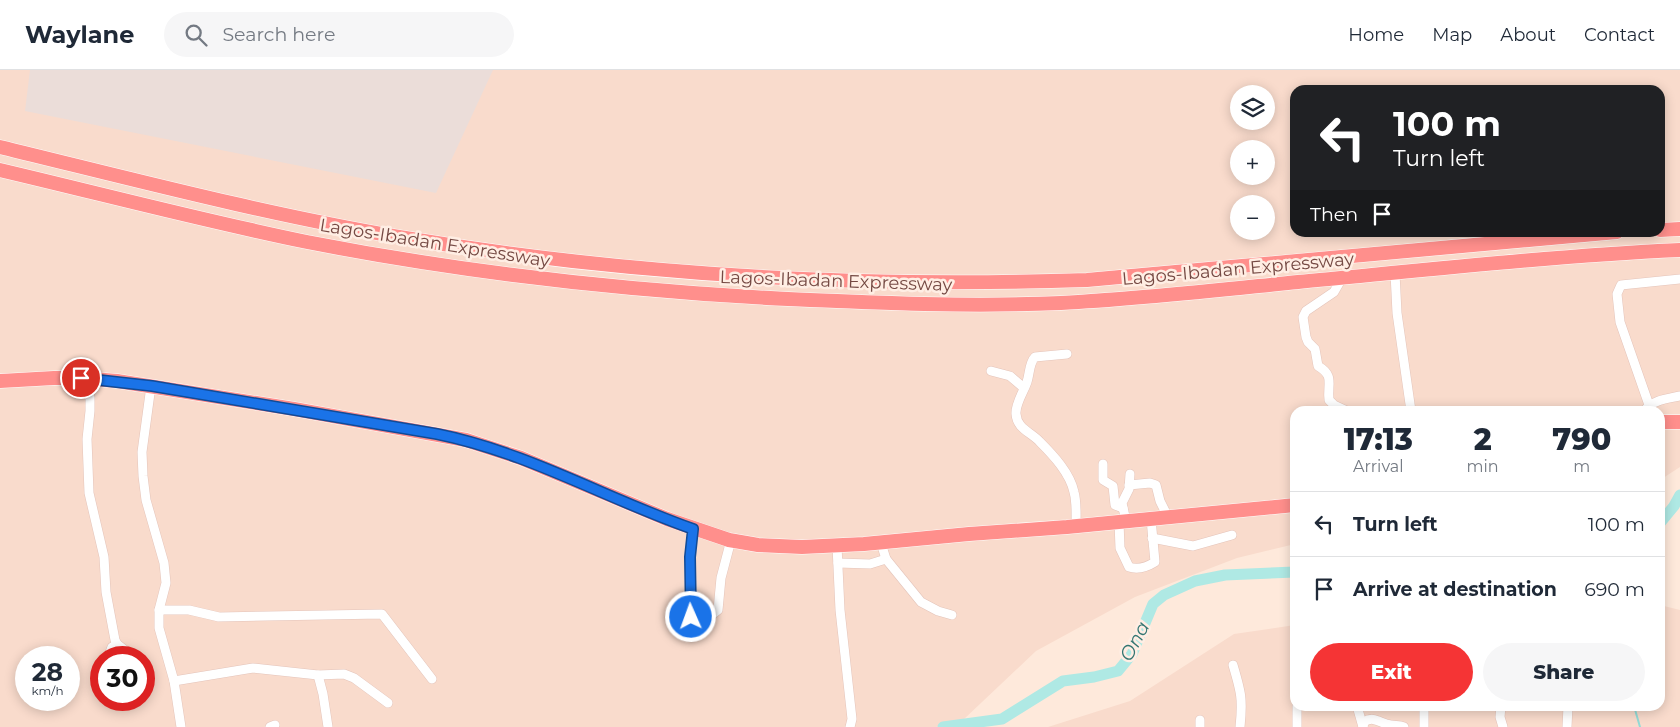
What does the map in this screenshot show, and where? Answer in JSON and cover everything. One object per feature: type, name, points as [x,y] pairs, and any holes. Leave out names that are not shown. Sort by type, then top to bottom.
[{"type":"highway","name":"Lagos-Ibadan Expressway","points":[[0,147],[160,188],[263,211],[396,236],[578,262],[651,270],[749,277],[886,282],[1014,283],[1087,280],[1562,237]]},
{"type":"highway","name":"Lagos-Ibadan Expressway","points":[[0,170],[170,212],[306,242],[420,262],[595,286],[840,302],[1059,303],[1157,296],[1587,256],[1680,250]]},
{"type":"highway","points":[[1665,230],[1680,229]]},
{"type":"highway","points":[[0,381],[33,378],[81,378],[152,386],[466,440],[520,458],[667,520],[693,529],[731,540],[777,547],[880,543],[1076,526],[1122,517],[1151,519],[1290,505]]},
{"type":"highway","points":[[1665,422],[1680,422]]},
{"type":"street","points":[[1395,273],[1397,313],[1410,406]]},
{"type":"street","points":[[1336,406],[1329,400],[1330,377],[1326,371],[1318,366],[1315,349],[1308,342],[1303,316],[1306,310],[1334,292],[1342,278]]},
{"type":"street","points":[[1645,406],[1620,322],[1618,290],[1621,285],[1680,279]]},
{"type":"street","points":[[1067,354],[1035,357],[1032,360],[1016,412],[1017,421],[1023,429],[1050,452],[1067,476],[1074,492],[1076,526]]},
{"type":"street","points":[[992,371],[1010,376],[1024,388]]},
{"type":"street","points":[[152,386],[142,452],[146,500],[164,563],[166,583],[159,610],[159,628],[174,681],[181,727]]},
{"type":"street","points":[[81,389],[90,397],[86,439],[89,493],[104,557],[106,592],[116,644],[119,646]]},
{"type":"street","points":[[1649,406],[1659,400],[1680,396]]},
{"type":"street","points":[[1103,464],[1103,480],[1113,486],[1115,505],[1122,517]]},
{"type":"street","points":[[1130,474],[1129,489],[1122,504],[1120,548],[1129,567],[1136,569],[1155,562],[1151,519]]},
{"type":"street","points":[[1130,485],[1150,483],[1156,485],[1160,501],[1168,517]]},
{"type":"street","points":[[693,529],[690,557],[691,617],[713,614],[718,610],[721,578],[731,540]]},
{"type":"street","points":[[1152,538],[1193,546],[1232,535]]},
{"type":"street","points":[[880,543],[886,559],[921,602],[938,611],[952,615]]},
{"type":"street","points":[[837,546],[840,610],[852,719],[850,727]]},
{"type":"street","points":[[838,563],[870,564],[886,559]]},
{"type":"street","points":[[159,610],[189,610],[219,617],[382,614],[432,679]]},
{"type":"street","points":[[1233,665],[1242,693],[1243,704],[1240,727]]},
{"type":"street","points":[[174,681],[253,668],[318,674],[344,674],[354,678],[388,703]]},
{"type":"street","points":[[318,674],[324,694],[328,727]]},
{"type":"street","points":[[1297,711],[1297,727]]},
{"type":"street","points":[[1358,711],[1363,727],[1364,722],[1375,719],[1391,725],[1404,727]]},
{"type":"street","points":[[1424,711],[1424,727]]},
{"type":"street","points":[[1501,711],[1503,727]]},
{"type":"street","points":[[1567,727],[1568,711]]},
{"type":"shaded area","points":[[0,70],[1680,70],[1680,467],[1665,477],[1665,406],[1290,406],[1290,545],[1237,558],[1135,597],[1036,651],[963,720],[936,727],[0,727]]},
{"type":"shaded area","points":[[30,70],[493,70],[436,193],[25,111]]},
{"type":"shaded area","points":[[1665,606],[1680,610],[1680,727],[1048,727],[1130,701],[1234,634],[1290,626],[1290,711],[1665,711]]},
{"type":"waterway","name":"Ona","points":[[1665,517],[1680,495]]},
{"type":"waterway","name":"Ona","points":[[943,727],[1002,719],[1063,681],[1094,677],[1118,671],[1132,654],[1153,604],[1164,595],[1195,581],[1225,575],[1290,572]]},
{"type":"waterway","points":[[1635,711],[1640,727]]},
{"type":"route","points":[[81,378],[152,386],[437,434],[477,443],[520,458],[667,520],[693,529],[690,557],[691,617]]}]
